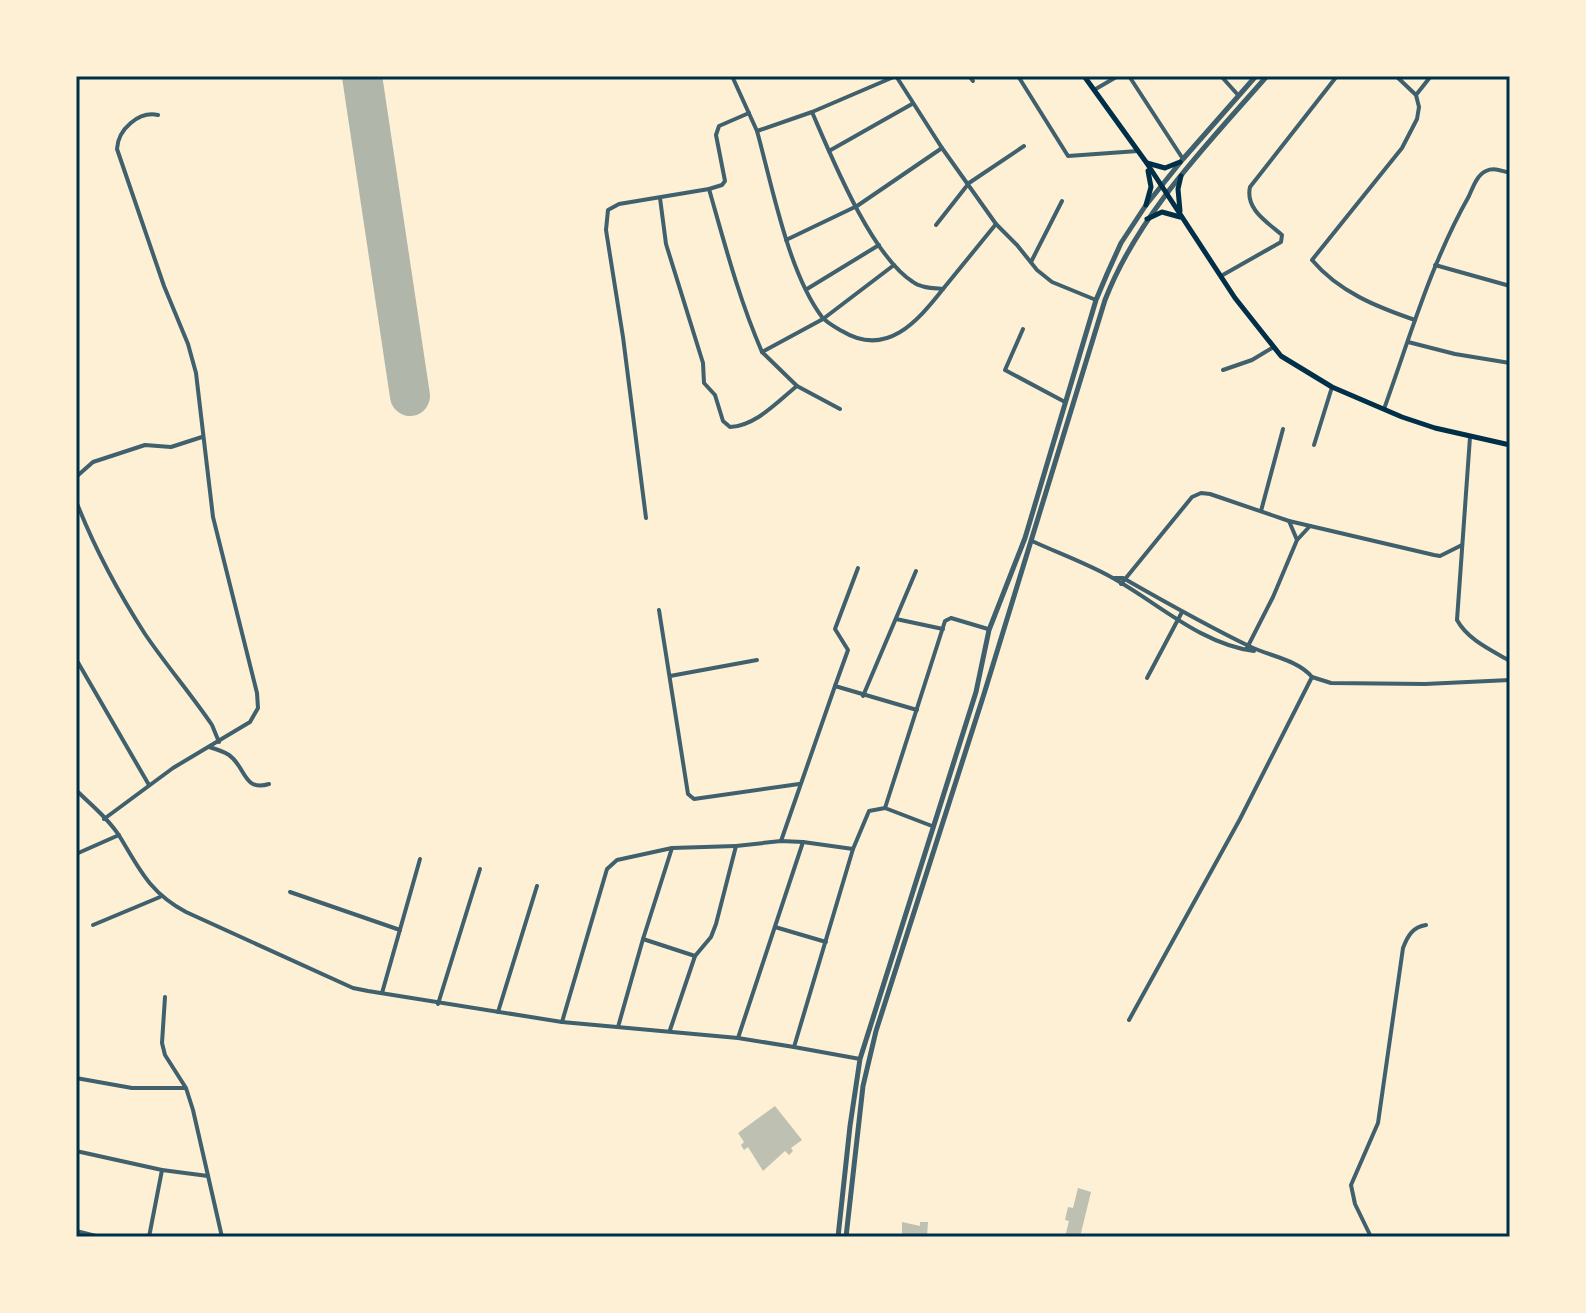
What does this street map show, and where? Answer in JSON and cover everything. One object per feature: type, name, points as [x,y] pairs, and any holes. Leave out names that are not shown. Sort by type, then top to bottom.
[{"type":"main road","points":[[1084,76],[1272,348],[1295,366],[1332,387],[1384,409],[1435,428],[1510,445]]},
{"type":"main road","points":[[1146,162],[1165,168],[1181,160]]},
{"type":"main road","points":[[1146,162],[1151,187],[1146,205]]},
{"type":"main road","points":[[1181,176],[1178,189],[1182,217]]},
{"type":"main road","points":[[1147,219],[1165,212],[1182,217]]},
{"type":"street","points":[[732,76],[757,131],[786,240],[807,289],[823,319],[851,336],[881,340],[890,338],[921,316],[996,224]]},
{"type":"street","points":[[757,131],[812,112],[896,76],[912,104],[996,224],[1044,277],[1096,300]]},
{"type":"street","points":[[1018,76],[1068,156],[1138,151]]},
{"type":"street","points":[[1094,90],[1118,76]]},
{"type":"street","points":[[1129,76],[1181,160]]},
{"type":"street","points":[[1221,76],[1238,96]]},
{"type":"street","points":[[838,1237],[860,1059],[976,692],[989,630],[1025,538],[1096,300],[1121,243],[1146,205],[1181,160],[1256,76]]},
{"type":"street","points":[[846,1237],[868,1061],[1105,300],[1129,248],[1147,219],[1267,76]]},
{"type":"street","points":[[1221,276],[1281,242],[1282,235],[1252,205],[1248,196],[1250,187],[1337,76]]},
{"type":"street","points":[[1396,76],[1416,95],[1419,107],[1417,119],[1402,148],[1312,260],[1353,294],[1378,308],[1415,320]]},
{"type":"street","points":[[1416,95],[1431,76]]},
{"type":"street","points":[[829,151],[912,104]]},
{"type":"street","points":[[812,112],[879,245],[894,265],[918,285],[943,289]]},
{"type":"street","points":[[104,819],[149,785],[250,722],[259,701],[213,517],[199,388],[188,344],[164,286],[117,149],[118,139],[133,121],[148,113],[158,115]]},
{"type":"street","points":[[646,518],[605,222],[608,210],[619,204],[722,185],[725,176],[716,135],[719,126],[749,113]]},
{"type":"street","points":[[936,225],[969,183],[1024,146]]},
{"type":"street","points":[[786,240],[857,206],[942,148]]},
{"type":"street","points":[[1384,409],[1452,224],[1480,176],[1487,170],[1495,169],[1510,173]]},
{"type":"street","points":[[709,189],[732,272],[762,352],[797,386],[840,409]]},
{"type":"street","points":[[660,198],[666,244],[703,363],[703,379],[715,395],[723,421],[730,427],[739,426],[761,415],[797,386]]},
{"type":"street","points":[[1031,262],[1062,201]]},
{"type":"street","points":[[807,289],[879,245]]},
{"type":"street","points":[[762,352],[823,319],[894,265]]},
{"type":"street","points":[[1435,265],[1510,286]]},
{"type":"street","points":[[1023,329],[1005,370],[1065,402]]},
{"type":"street","points":[[1408,342],[1510,363]]},
{"type":"street","points":[[1223,370],[1252,360],[1272,348]]},
{"type":"street","points":[[1314,445],[1332,387]]},
{"type":"street","points":[[1261,511],[1283,429]]},
{"type":"street","points":[[1056,430],[1065,433]]},
{"type":"street","points":[[76,477],[93,462],[145,445],[171,447],[202,437]]},
{"type":"street","points":[[1470,437],[1457,620],[1478,642],[1510,661]]},
{"type":"street","points":[[1052,445],[1060,448]]},
{"type":"street","points":[[1122,581],[1192,497],[1201,493],[1289,521],[1440,556],[1462,545]]},
{"type":"street","points":[[76,501],[101,559],[146,634],[212,725],[219,742]]},
{"type":"street","points":[[1289,521],[1297,540]]},
{"type":"street","points":[[1247,648],[1297,540],[1310,526]]},
{"type":"street","points":[[1032,541],[1122,581],[1247,648]]},
{"type":"street","points":[[781,841],[848,650],[835,629],[858,568]]},
{"type":"street","points":[[863,696],[916,571]]},
{"type":"street","points":[[1122,581],[1178,620],[1229,646],[1260,651],[1331,683],[1425,684],[1510,680]]},
{"type":"street","points":[[659,610],[690,797],[740,794],[799,784]]},
{"type":"street","points":[[1147,678],[1182,612]]},
{"type":"street","points":[[885,808],[945,621],[951,618],[989,630]]},
{"type":"street","points":[[896,619],[943,629]]},
{"type":"street","points":[[76,659],[149,785]]},
{"type":"street","points":[[670,676],[757,660]]},
{"type":"street","points":[[1129,1020],[1240,819],[1312,677]]},
{"type":"street","points":[[835,686],[917,710]]},
{"type":"street","points":[[976,692],[984,694]]},
{"type":"street","points":[[972,704],[980,706]]},
{"type":"street","points":[[209,747],[232,758],[254,786],[269,784]]},
{"type":"street","points":[[76,790],[119,835],[130,857],[160,897],[186,912],[353,988],[562,1022],[738,1038],[860,1059]]},
{"type":"street","points":[[794,1047],[853,849],[869,811],[885,808],[932,826]]},
{"type":"street","points":[[76,854],[119,835]]},
{"type":"street","points":[[562,1022],[607,869],[617,860],[672,848],[781,841],[853,849]]},
{"type":"street","points":[[738,1038],[803,842]]},
{"type":"street","points":[[670,1030],[695,956],[711,937],[716,924],[736,846]]},
{"type":"street","points":[[618,1027],[672,848]]},
{"type":"street","points":[[382,993],[420,859]]},
{"type":"street","points":[[438,1004],[480,869]]},
{"type":"street","points":[[498,1012],[537,886]]},
{"type":"street","points":[[290,892],[400,930]]},
{"type":"street","points":[[93,925],[160,897]]},
{"type":"street","points":[[1371,1237],[1355,1204],[1351,1185],[1378,1123],[1403,948],[1408,935],[1418,926],[1426,925]]},
{"type":"street","points":[[775,927],[826,942]]},
{"type":"street","points":[[643,939],[695,956]]},
{"type":"street","points":[[165,997],[162,1043],[165,1055],[186,1088],[222,1237]]},
{"type":"street","points":[[76,1078],[132,1088],[186,1088]]},
{"type":"street","points":[[76,1151],[162,1170],[208,1176]]},
{"type":"street","points":[[149,1237],[162,1170]]},
{"type":"street","points":[[76,1231],[100,1237]]},
{"type":"building","points":[[775,1106],[802,1140],[791,1148],[793,1151],[789,1155],[785,1151],[763,1171],[748,1147],[744,1150],[741,1145],[744,1142],[738,1133]]},
{"type":"building","points":[[1078,1188],[1091,1192],[1080,1237],[1065,1237],[1068,1207],[1073,1208]]},
{"type":"building","points":[[902,1222],[920,1226],[920,1222],[928,1222],[927,1237],[902,1237]]},
{"type":"runway","points":[[362,76],[410,396]]}]
